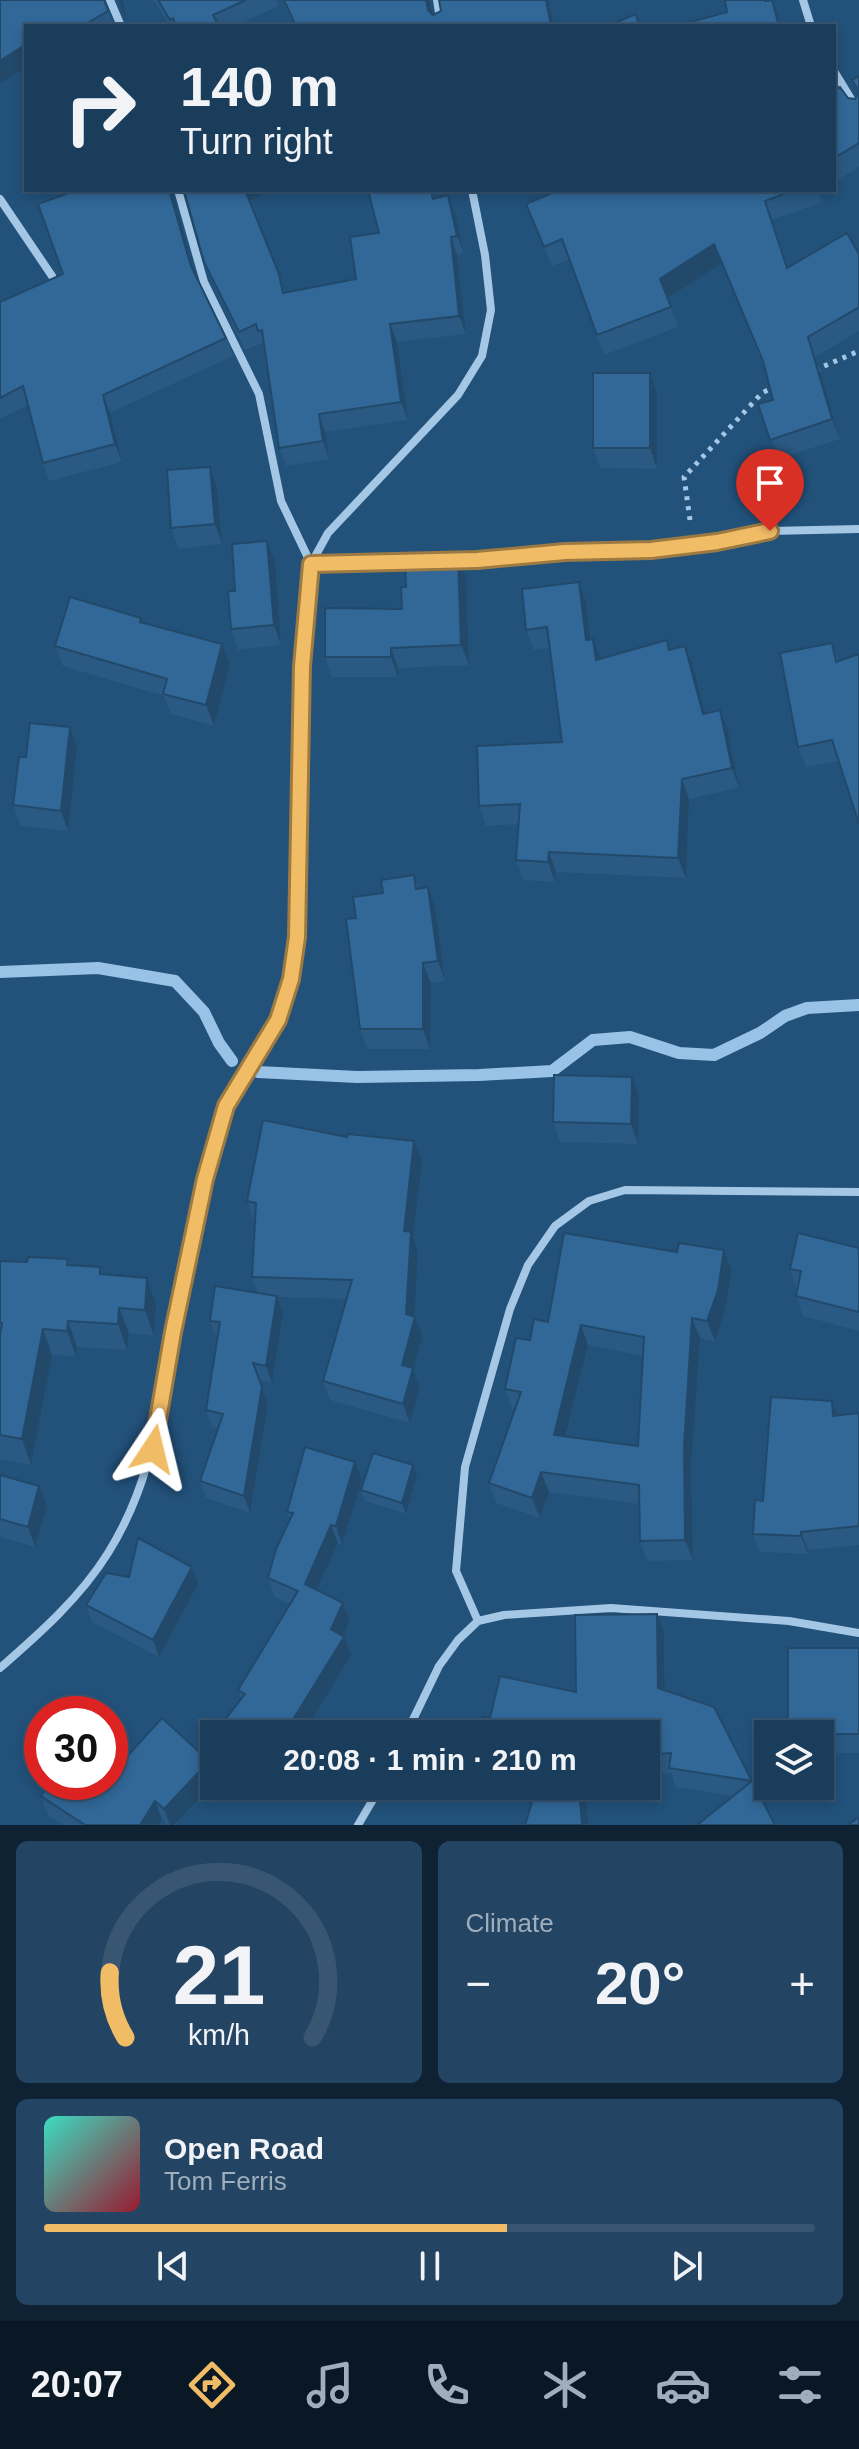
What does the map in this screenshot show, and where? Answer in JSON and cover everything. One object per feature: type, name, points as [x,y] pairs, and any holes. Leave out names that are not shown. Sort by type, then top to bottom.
[{"type":"street","points":[[110,0],[120,24]]},
{"type":"street","points":[[437,0],[441,24]]},
{"type":"street","points":[[803,0],[810,24]]},
{"type":"street","points":[[836,74],[859,112]]},
{"type":"street","points":[[179,192],[204,282],[259,394],[281,501],[311,564]]},
{"type":"street","points":[[0,1668],[53,1622],[107,1555],[134,1504],[153,1449],[173,1332],[205,1179],[226,1106],[278,1020],[291,979],[297,937],[302,666],[311,564],[328,533],[458,395],[482,356],[491,310],[485,255],[472,192]]},
{"type":"street","points":[[0,199],[52,276]]},
{"type":"street","points":[[447,561],[565,552],[651,550],[717,542],[770,531],[859,529]]},
{"type":"street","points":[[311,564],[432,561]]},
{"type":"street","points":[[478,1621],[456,1571],[465,1467],[510,1309],[528,1265],[555,1226],[589,1201],[625,1190],[859,1192]]},
{"type":"street","points":[[413,1720],[439,1666],[458,1640],[478,1621],[504,1615],[611,1608],[789,1621],[859,1633]]},
{"type":"street","points":[[358,1825],[373,1800]]},
{"type":"path","points":[[803,375],[859,351]]},
{"type":"path","points":[[693,545],[684,477],[762,393],[789,381]]},
{"type":"building","points":[[0,0],[104,0],[108,11],[85,24],[24,24],[24,45],[0,61]]},
{"type":"building","points":[[158,0],[246,0],[213,15],[218,24],[175,24],[173,18],[170,20]]},
{"type":"building","points":[[284,0],[426,0],[428,10],[433,15],[441,11],[439,0],[546,0],[551,24],[295,24]]},
{"type":"building","points":[[725,0],[772,0],[778,24],[683,24],[727,12]]},
{"type":"building","points":[[636,14],[638,24],[612,24]]},
{"type":"building","points":[[859,76],[859,91],[852,80]]},
{"type":"building","points":[[840,87],[848,98],[855,99],[859,91],[859,143],[836,157],[836,90]]},
{"type":"building","points":[[71,192],[170,192],[191,266],[226,338],[103,395],[115,444],[43,463],[23,386],[0,398],[0,302],[63,274],[38,204]]},
{"type":"building","points":[[185,192],[246,192],[279,274],[283,293],[356,279],[350,237],[379,233],[369,192],[431,192],[433,199],[448,195],[457,236],[451,237],[459,316],[390,324],[401,402],[319,414],[323,441],[279,448],[262,330],[258,331],[256,324],[239,332],[204,262]]},
{"type":"building","points":[[554,192],[789,192],[765,201],[787,268],[847,233],[859,254],[859,307],[808,337],[832,419],[770,440],[758,404],[773,400],[763,361],[714,244],[660,279],[671,307],[597,335],[562,239],[544,247],[526,204]]},
{"type":"building","points":[[593,373],[650,373],[650,448],[593,448]]},
{"type":"building","points":[[210,467],[215,524],[171,528],[167,470]]},
{"type":"building","points":[[267,541],[274,625],[231,629],[228,591],[235,591],[232,544]]},
{"type":"building","points":[[458,557],[461,645],[391,648],[391,657],[325,657],[325,608],[402,609],[401,587],[406,587],[405,560]]},
{"type":"building","points":[[579,582],[586,640],[593,639],[596,660],[667,640],[669,650],[685,646],[703,714],[720,710],[732,768],[682,779],[678,858],[549,852],[548,862],[516,860],[520,804],[479,806],[477,746],[562,742],[547,627],[526,630],[522,589]]},
{"type":"building","points":[[70,597],[141,618],[140,622],[222,644],[206,705],[163,694],[167,679],[55,646]]},
{"type":"building","points":[[832,643],[836,662],[859,654],[859,824],[832,740],[798,747],[780,653]]},
{"type":"building","points":[[30,723],[70,727],[61,811],[13,805],[19,757],[26,757]]},
{"type":"building","points":[[414,875],[416,889],[428,887],[438,961],[423,963],[423,1029],[360,1029],[346,919],[356,918],[353,897],[383,893],[381,880]]},
{"type":"building","points":[[554,1075],[632,1077],[631,1124],[553,1122]]},
{"type":"building","points":[[263,1120],[347,1137],[348,1134],[414,1141],[404,1231],[411,1232],[406,1314],[415,1317],[402,1365],[413,1368],[403,1404],[323,1381],[352,1280],[252,1277],[256,1203],[247,1201]]},
{"type":"building","points":[[564,1233],[677,1252],[679,1243],[724,1250],[718,1290],[707,1321],[692,1318],[684,1447],[685,1540],[640,1541],[639,1485],[541,1472],[532,1498],[489,1483],[521,1392],[505,1389],[516,1338],[530,1340],[534,1319],[548,1322]],"holes":[[[581,1325],[644,1337],[638,1446],[554,1435]]]},
{"type":"building","points":[[798,1233],[859,1248],[859,1312],[796,1296],[801,1271],[790,1269]]},
{"type":"building","points":[[28,1257],[68,1259],[67,1265],[100,1267],[100,1274],[147,1278],[145,1310],[119,1308],[118,1324],[68,1321],[67,1331],[43,1329],[22,1439],[0,1435],[0,1261],[27,1262]]},
{"type":"building","points":[[215,1286],[277,1296],[266,1366],[253,1363],[262,1387],[244,1496],[200,1481],[223,1414],[206,1410],[220,1322],[210,1321]]},
{"type":"building","points":[[771,1397],[832,1401],[833,1416],[859,1413],[859,1526],[801,1532],[801,1536],[753,1534],[755,1500],[763,1501]]},
{"type":"building","points":[[305,1447],[355,1462],[336,1526],[331,1525],[305,1584],[343,1603],[331,1629],[344,1637],[293,1720],[225,1720],[245,1694],[238,1690],[298,1591],[268,1578],[276,1549],[293,1513],[287,1512]]},
{"type":"building","points":[[373,1453],[413,1465],[402,1503],[361,1490]]},
{"type":"building","points":[[0,1475],[39,1486],[28,1527],[0,1519]]},
{"type":"building","points":[[138,1538],[192,1567],[153,1640],[86,1605],[106,1573],[129,1577]]},
{"type":"building","points":[[657,1614],[658,1688],[714,1707],[752,1781],[669,1768],[671,1753],[660,1754],[660,1720],[482,1720],[483,1717],[490,1718],[500,1676],[576,1692],[575,1615]]},
{"type":"building","points":[[788,1648],[859,1648],[859,1734],[834,1734],[834,1720],[788,1720]]},
{"type":"building","points":[[162,1718],[200,1753],[200,1771],[164,1809],[155,1801],[140,1825],[85,1825],[47,1800],[128,1800],[128,1755]]},
{"type":"building","points":[[752,1781],[754,1800],[762,1800],[775,1825],[697,1825]]},
{"type":"building","points":[[533,1800],[580,1800],[582,1825],[525,1825]]},
{"type":"building","points":[[859,1817],[859,1825],[848,1825]]},
{"type":"waterway","points":[[0,972],[98,968],[175,981],[204,1012],[232,1061]]},
{"type":"waterway","points":[[258,1072],[357,1077],[552,1071],[593,1040],[630,1037],[679,1053],[714,1055],[760,1033],[785,1016],[807,1008],[859,1005]]},
{"type":"route","points":[[153,1449],[173,1332],[205,1179],[226,1106],[278,1020],[291,979],[297,937],[302,666],[311,564],[477,560],[565,552],[651,550],[717,542],[770,531]]}]
